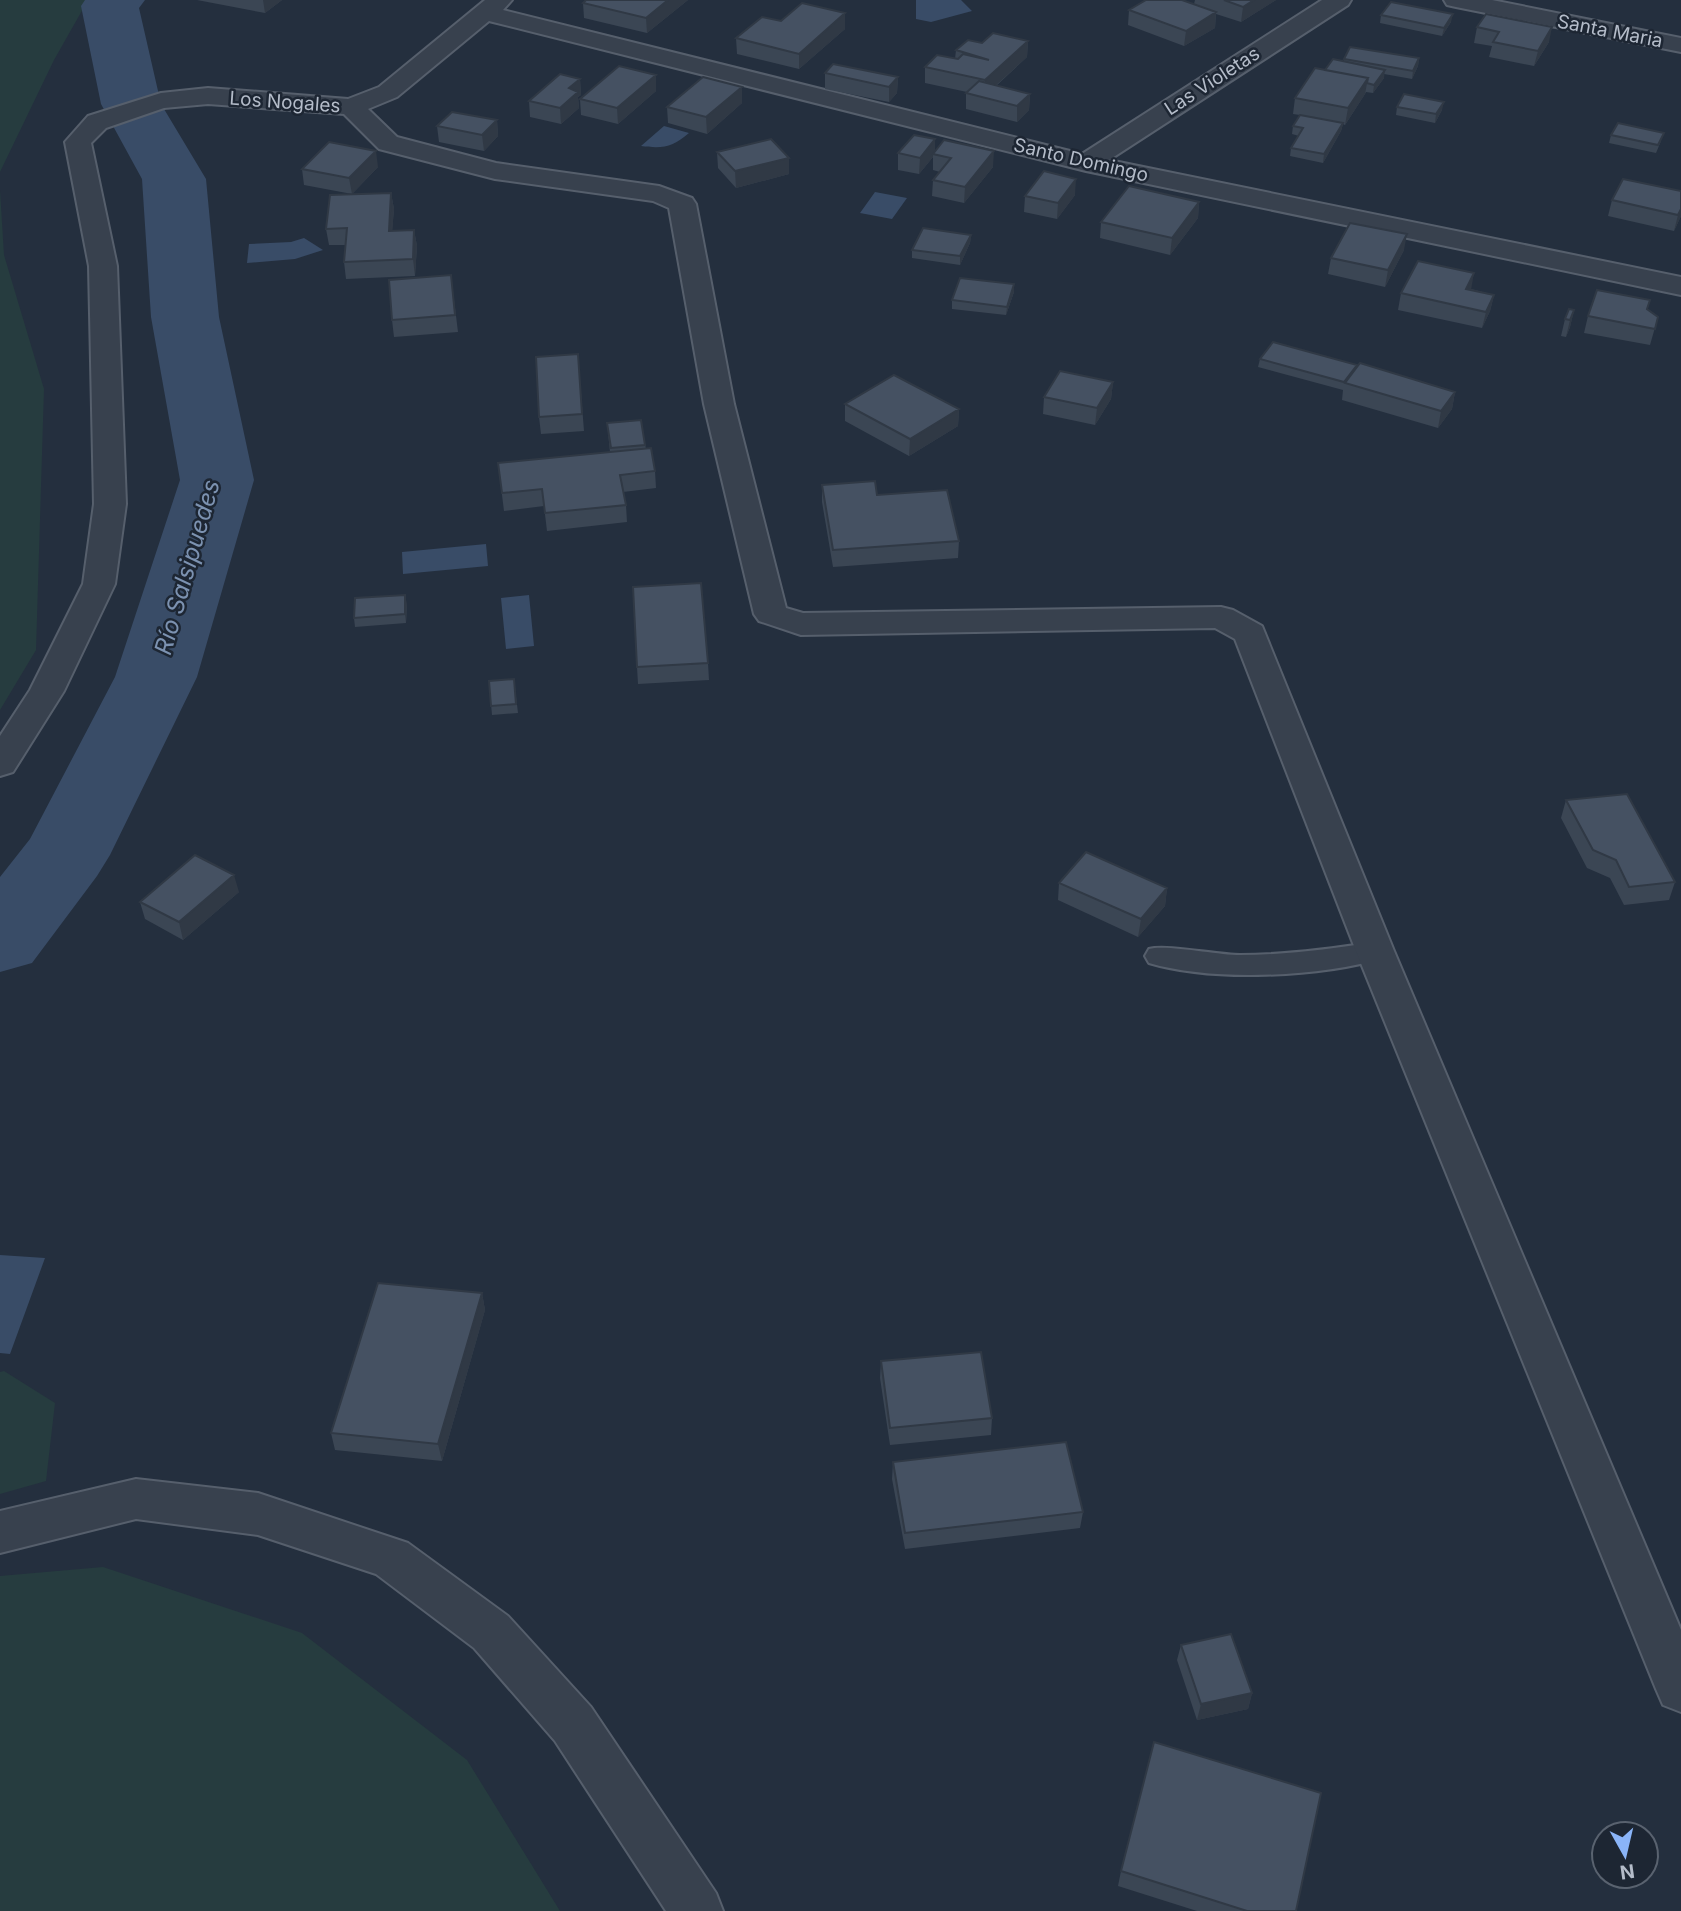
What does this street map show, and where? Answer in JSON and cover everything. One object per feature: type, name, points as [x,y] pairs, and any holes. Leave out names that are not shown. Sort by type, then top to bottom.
[{"type":"street","name":"Las Violetas","points":[[1086,163],[1339,0]]},
{"type":"street","name":"Santa Maria","points":[[1456,0],[1681,45]]},
{"type":"street","name":"Santo Domingo","points":[[493,7],[1086,163],[1681,286]]},
{"type":"street","name":"Los Nogales","points":[[0,764],[47,691],[99,584],[110,504],[103,266],[78,142],[97,122],[161,101],[208,96],[351,107],[388,92],[493,7]]},
{"type":"street","points":[[351,107],[388,143],[495,171],[659,194],[682,204],[719,404],[771,614],[801,624],[1221,617],[1250,633],[1375,951],[1681,1689]]},
{"type":"street","points":[[0,1532],[136,1499],[258,1514],[391,1558],[491,1632],[573,1724],[697,1911]]},
{"type":"lane","points":[[1158,956],[1189,963],[1302,963],[1375,951]]},
{"type":"green space","points":[[0,0],[88,0],[54,60],[0,172]]},
{"type":"green space","points":[[0,190],[4,255],[44,389],[36,650],[0,710]]},
{"type":"green space","points":[[4,1371],[55,1403],[46,1481],[0,1494],[0,1372]]},
{"type":"green space","points":[[103,1567],[302,1633],[467,1760],[560,1911],[0,1911],[0,1576]]},
{"type":"water","points":[[916,0],[961,0],[972,11],[931,22],[916,19]]},
{"type":"water","points":[[664,126],[689,133],[667,146],[641,146]]},
{"type":"water","points":[[875,192],[907,198],[892,219],[860,213]]},
{"type":"water","points":[[304,238],[323,250],[295,259],[247,263],[249,244],[291,242]]},
{"type":"water","points":[[486,544],[488,566],[403,574],[402,552]]},
{"type":"water","points":[[529,595],[534,646],[506,649],[501,598]]},
{"type":"water","points":[[0,1255],[45,1258],[10,1354],[0,1353]]},
{"type":"building","points":[[586,0],[668,0],[646,18],[583,3]]},
{"type":"building","points":[[1146,0],[1182,0],[1216,12],[1186,31],[1129,10]]},
{"type":"building","points":[[1224,0],[1254,0],[1243,7]]},
{"type":"building","points":[[1391,2],[1453,14],[1444,28],[1381,15]]},
{"type":"building","points":[[802,3],[845,13],[799,54],[736,38],[762,17],[781,21]]},
{"type":"building","points":[[1486,14],[1552,27],[1538,51],[1493,42],[1499,32],[1477,27]]},
{"type":"building","points":[[993,33],[1028,41],[985,80],[925,67],[937,55],[958,59],[963,54],[989,60],[956,50],[968,40],[982,43]]},
{"type":"building","points":[[1350,47],[1419,58],[1413,71],[1344,59]]},
{"type":"building","points":[[1333,59],[1385,70],[1374,85],[1367,83],[1368,78],[1325,70]]},
{"type":"building","points":[[833,64],[898,77],[889,87],[825,73]]},
{"type":"building","points":[[619,66],[656,75],[617,108],[580,99]]},
{"type":"building","points":[[1315,68],[1368,78],[1348,108],[1295,98]]},
{"type":"building","points":[[560,74],[580,79],[569,88],[578,92],[560,108],[529,101]]},
{"type":"building","points":[[703,77],[742,87],[706,117],[667,107]]},
{"type":"building","points":[[979,81],[1030,94],[1017,106],[966,93]]},
{"type":"building","points":[[1404,94],[1444,102],[1436,114],[1397,107]]},
{"type":"building","points":[[452,112],[497,120],[482,135],[437,126]]},
{"type":"building","points":[[1300,115],[1343,123],[1324,154],[1291,148],[1303,128],[1293,126]]},
{"type":"building","points":[[1618,123],[1664,133],[1658,145],[1611,135]]},
{"type":"building","points":[[914,135],[935,139],[920,158],[898,153]]},
{"type":"building","points":[[771,139],[789,158],[735,171],[717,152]]},
{"type":"building","points":[[944,140],[994,151],[965,187],[933,180],[951,158],[933,154]]},
{"type":"building","points":[[329,142],[376,151],[349,178],[302,169]]},
{"type":"building","points":[[1044,171],[1076,179],[1058,203],[1025,196]]},
{"type":"building","points":[[1623,179],[1681,191],[1681,209],[1678,215],[1612,200]]},
{"type":"building","points":[[1129,186],[1199,202],[1172,238],[1101,222]]},
{"type":"building","points":[[391,193],[389,231],[414,230],[413,259],[344,262],[347,228],[326,229],[330,195]]},
{"type":"building","points":[[1350,223],[1407,234],[1388,270],[1331,258]]},
{"type":"building","points":[[923,228],[971,235],[960,256],[912,250]]},
{"type":"building","points":[[1418,261],[1474,273],[1466,289],[1494,295],[1486,312],[1401,293]]},
{"type":"building","points":[[451,275],[455,315],[392,320],[389,280]]},
{"type":"building","points":[[960,278],[1014,284],[1007,307],[952,300]]},
{"type":"building","points":[[1597,290],[1650,300],[1647,309],[1658,317],[1655,329],[1588,316]]},
{"type":"building","points":[[1569,309],[1574,310],[1570,320],[1565,319]]},
{"type":"building","points":[[1273,342],[1357,365],[1344,382],[1260,359]]},
{"type":"building","points":[[578,354],[582,414],[539,417],[536,357]]},
{"type":"building","points":[[1360,363],[1455,392],[1441,411],[1345,383]]},
{"type":"building","points":[[1060,371],[1113,382],[1097,408],[1044,397]]},
{"type":"building","points":[[894,375],[959,409],[910,439],[845,404]]},
{"type":"building","points":[[641,420],[645,445],[611,448],[607,423]]},
{"type":"building","points":[[651,448],[655,471],[620,475],[626,505],[545,513],[542,489],[502,493],[498,463]]},
{"type":"building","points":[[875,481],[877,495],[947,490],[959,541],[833,550],[822,485]]},
{"type":"building","points":[[701,583],[708,663],[637,667],[633,587]]},
{"type":"building","points":[[405,595],[405,614],[354,618],[355,598]]},
{"type":"building","points":[[514,679],[516,704],[491,706],[489,681]]},
{"type":"building","points":[[1627,794],[1675,882],[1629,887],[1616,860],[1593,850],[1566,800]]},
{"type":"building","points":[[1086,852],[1167,888],[1141,919],[1059,883]]},
{"type":"building","points":[[195,855],[234,875],[179,922],[140,902]]},
{"type":"building","points":[[378,1283],[482,1293],[438,1444],[331,1433]]},
{"type":"building","points":[[981,1352],[992,1418],[890,1428],[881,1361]]},
{"type":"building","points":[[1066,1442],[1083,1512],[905,1533],[893,1462]]},
{"type":"building","points":[[1231,1634],[1252,1693],[1201,1704],[1181,1645]]},
{"type":"building","points":[[1154,1742],[1321,1793],[1296,1911],[1247,1911],[1121,1871]]},
{"type":"waterway","name":"Río Salsipuedes","points":[[0,940],[66,855],[156,677],[217,480],[185,317],[174,179],[131,104],[110,6],[116,0]]}]
